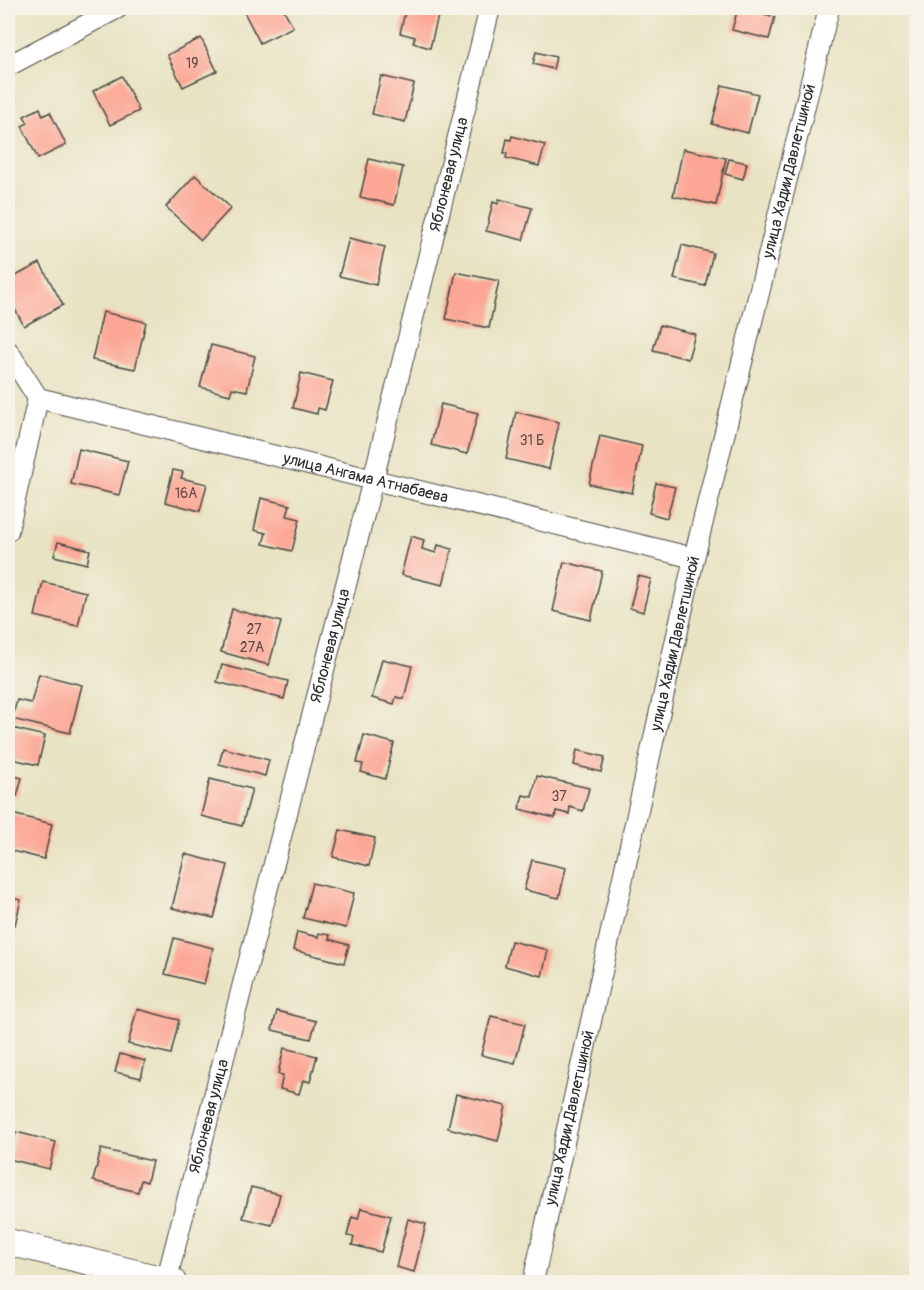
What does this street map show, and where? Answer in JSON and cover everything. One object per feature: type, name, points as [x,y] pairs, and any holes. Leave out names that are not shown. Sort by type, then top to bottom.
[{"type":"street","points":[[8,66],[118,8]]},
{"type":"street","name":"Яблоневая улица","points":[[169,1282],[373,480],[490,8]]},
{"type":"street","name":"улица Хадии Давлетшиной","points":[[533,1282],[694,558],[829,8]]},
{"type":"street","points":[[8,351],[38,398],[8,531]]},
{"type":"street","name":"улица Ангама Атнабаева","points":[[38,398],[694,558]]},
{"type":"street","points":[[8,1242],[169,1282]]},
{"type":"building","points":[[242,8],[283,8],[293,27],[260,43]]},
{"type":"building","points":[[406,8],[438,16],[430,48],[413,43],[415,37],[400,33]]},
{"type":"building","points":[[738,8],[743,10],[743,8],[765,8],[763,14],[775,17],[769,39],[732,30]]},
{"type":"building","points":[[201,38],[217,71],[183,87],[167,55]]},
{"type":"building","points":[[536,52],[556,57],[553,69],[533,64]]},
{"type":"building","points":[[122,76],[139,111],[110,125],[93,91]]},
{"type":"building","points":[[381,76],[414,84],[405,122],[372,114]]},
{"type":"building","points":[[722,85],[758,94],[748,133],[712,124]]},
{"type":"building","points":[[40,108],[43,116],[50,112],[66,145],[38,159],[22,126],[28,123],[24,116]]},
{"type":"building","points":[[512,136],[545,145],[539,166],[506,158],[507,153],[504,153],[507,139],[511,140]]},
{"type":"building","points":[[683,149],[726,158],[716,205],[673,196]]},
{"type":"building","points":[[369,159],[403,167],[394,205],[360,197]]},
{"type":"building","points":[[729,159],[747,163],[743,179],[725,174]]},
{"type":"building","points":[[195,175],[231,208],[201,240],[166,207]]},
{"type":"building","points":[[499,199],[532,208],[523,240],[486,231],[493,202],[498,204]]},
{"type":"building","points":[[349,238],[385,247],[376,285],[339,276]]},
{"type":"building","points":[[682,245],[713,253],[705,286],[674,279]]},
{"type":"building","points":[[40,263],[63,305],[24,326],[8,296],[8,280]]},
{"type":"building","points":[[456,272],[499,281],[489,328],[446,319]]},
{"type":"building","points":[[103,312],[146,322],[135,369],[92,360]]},
{"type":"building","points":[[660,325],[695,334],[688,359],[653,350]]},
{"type":"building","points":[[211,345],[255,356],[247,391],[232,388],[230,395],[200,387]]},
{"type":"building","points":[[301,373],[333,381],[325,410],[318,408],[317,414],[293,408]]},
{"type":"building","points":[[441,404],[478,413],[467,454],[431,445]]},
{"type":"building","points":[[516,412],[559,422],[549,469],[506,459]]},
{"type":"building","points":[[600,436],[642,446],[632,493],[589,484]]},
{"type":"building","points":[[79,449],[128,461],[119,495],[71,484]]},
{"type":"building","points":[[173,470],[183,472],[181,478],[207,484],[200,511],[165,502]]},
{"type":"building","points":[[656,483],[675,487],[667,518],[649,513]]},
{"type":"building","points":[[261,498],[290,505],[287,516],[300,519],[292,551],[263,544],[266,533],[254,530]]},
{"type":"building","points":[[411,536],[424,540],[422,549],[436,553],[438,545],[452,549],[443,585],[401,575]]},
{"type":"building","points":[[58,542],[90,550],[87,564],[54,556]]},
{"type":"building","points":[[564,562],[602,571],[591,620],[553,611]]},
{"type":"building","points":[[638,576],[651,579],[643,612],[630,608]]},
{"type":"building","points":[[43,582],[86,592],[78,626],[35,616]]},
{"type":"building","points":[[232,609],[281,622],[269,665],[221,652]]},
{"type":"building","points":[[382,659],[412,666],[404,699],[396,697],[394,704],[372,698]]},
{"type":"building","points":[[222,665],[288,681],[284,699],[217,682]]},
{"type":"building","points":[[39,674],[82,685],[70,733],[12,719],[17,700],[31,703]]},
{"type":"building","points":[[8,727],[45,736],[38,765],[8,758]]},
{"type":"building","points":[[364,735],[394,743],[385,779],[361,772],[363,764],[357,763]]},
{"type":"building","points":[[223,748],[269,760],[265,776],[219,764]]},
{"type":"building","points":[[577,750],[605,757],[601,772],[574,765]]},
{"type":"building","points":[[8,774],[22,778],[17,796],[8,794]]},
{"type":"building","points":[[537,776],[589,788],[583,811],[570,807],[569,814],[556,811],[555,818],[519,809],[523,795],[532,797]]},
{"type":"building","points":[[210,779],[252,789],[242,826],[201,816]]},
{"type":"building","points":[[8,813],[52,824],[44,859],[8,850]]},
{"type":"building","points":[[340,830],[375,838],[369,866],[333,857]]},
{"type":"building","points":[[185,854],[228,865],[214,918],[172,908]]},
{"type":"building","points":[[532,860],[566,868],[559,898],[524,890]]},
{"type":"building","points":[[312,883],[354,893],[346,928],[303,918]]},
{"type":"building","points":[[8,897],[21,900],[15,925],[8,923]]},
{"type":"building","points":[[297,932],[318,937],[319,933],[330,935],[329,939],[349,945],[344,963],[293,950]]},
{"type":"building","points":[[174,938],[213,948],[204,984],[165,974]]},
{"type":"building","points":[[511,941],[548,950],[542,976],[505,966]]},
{"type":"building","points":[[137,1009],[179,1020],[171,1054],[128,1044]]},
{"type":"building","points":[[277,1011],[316,1021],[311,1039],[272,1030]]},
{"type":"building","points":[[491,1016],[525,1024],[515,1063],[481,1055]]},
{"type":"building","points":[[284,1048],[317,1056],[310,1082],[303,1080],[299,1094],[280,1089],[283,1075],[278,1074]]},
{"type":"building","points":[[120,1054],[145,1061],[141,1078],[115,1072]]},
{"type":"building","points":[[456,1094],[506,1106],[498,1141],[448,1128]]},
{"type":"building","points":[[16,1132],[56,1142],[49,1169],[9,1159]]},
{"type":"building","points":[[101,1149],[152,1161],[147,1182],[141,1180],[138,1192],[93,1181]]},
{"type":"building","points":[[251,1187],[280,1194],[272,1225],[243,1218]]},
{"type":"building","points":[[361,1208],[391,1216],[381,1252],[352,1245],[354,1237],[347,1236],[352,1217],[358,1219]]},
{"type":"building","points":[[408,1219],[426,1224],[414,1272],[396,1267]]}]
